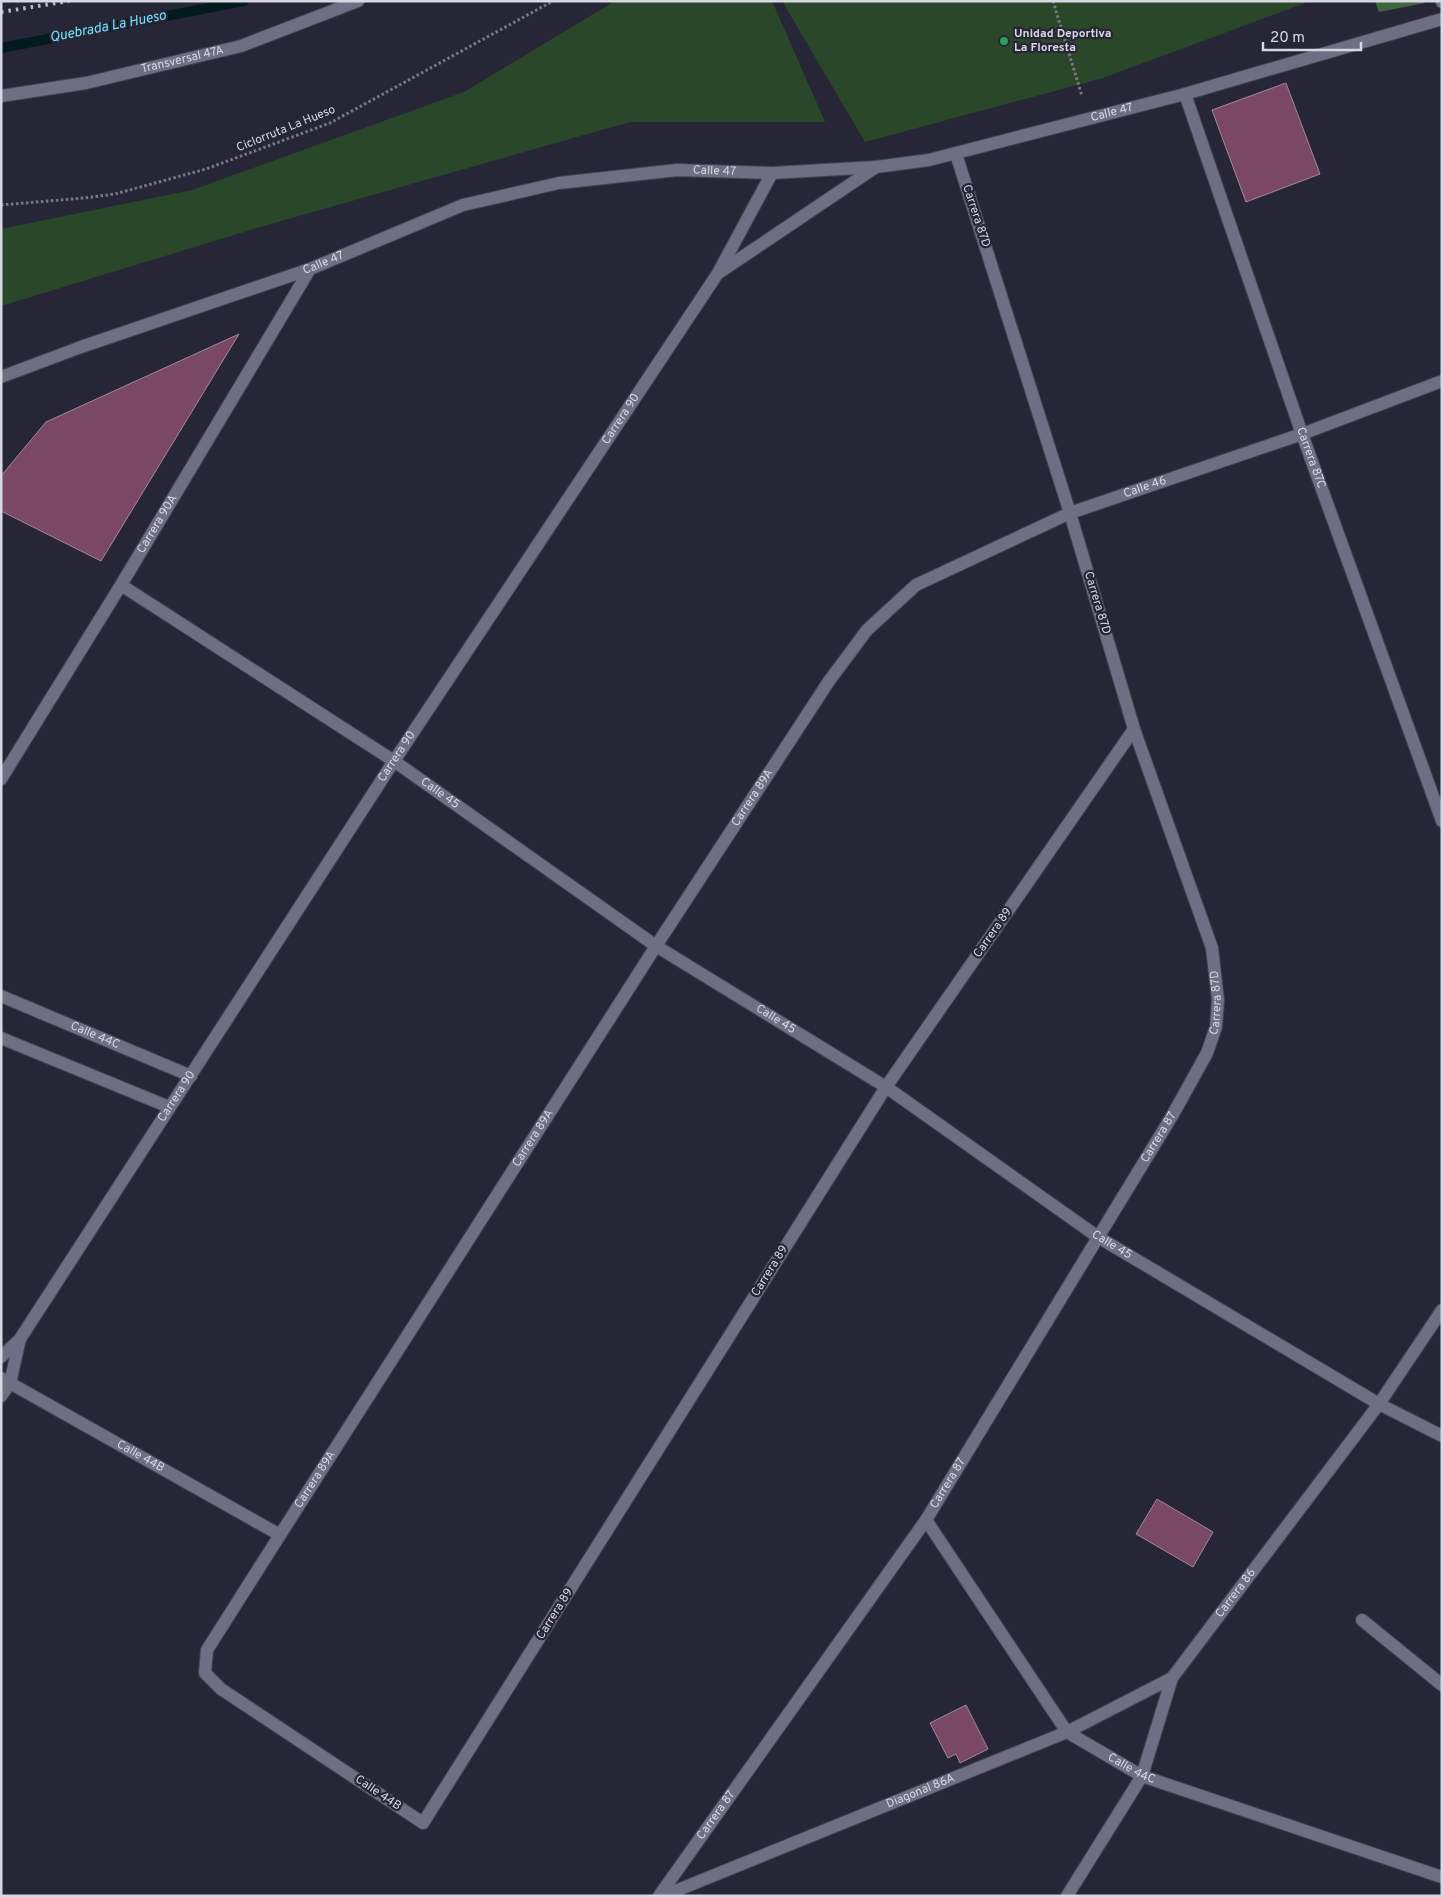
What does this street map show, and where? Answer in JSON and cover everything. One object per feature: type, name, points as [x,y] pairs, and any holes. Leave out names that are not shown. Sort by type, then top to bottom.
[{"type":"street","name":"Transversal 47A","points":[[1,96],[86,83],[241,46],[358,1]]},
{"type":"street","name":"Calle 47","points":[[1,377],[82,347],[310,269],[463,205],[559,183],[677,170],[772,173],[876,167],[956,154],[1186,94],[1442,19]]},
{"type":"street","name":"Carrera 87C","points":[[1186,94],[1302,434],[1442,820]]},
{"type":"street","name":"Carrera 87D","points":[[956,154],[1070,512],[1134,729],[1212,948],[1218,1000],[1216,1027],[1207,1053]]},
{"type":"street","points":[[718,273],[876,167]]},
{"type":"street","name":"Carrera 90","points":[[1,1357],[20,1339],[394,760],[718,273],[772,173]]},
{"type":"street","name":"Carrera 90A","points":[[1,779],[121,585],[310,269]]},
{"type":"street","name":"Calle 46","points":[[867,630],[916,585],[1070,512],[1302,434],[1442,381]]},
{"type":"street","name":"Calle 45","points":[[121,585],[394,760],[656,946],[886,1087],[1098,1237],[1379,1404],[1442,1436]]},
{"type":"street","name":"Carrera 89A","points":[[207,1650],[656,946],[829,681],[867,630]]},
{"type":"street","name":"Carrera 89","points":[[423,1824],[886,1087],[1134,729]]},
{"type":"street","name":"Calle 44C","points":[[1,996],[191,1076]]},
{"type":"street","points":[[1,1038],[169,1107]]},
{"type":"street","name":"Carrera 87","points":[[661,1896],[926,1520],[1172,1116],[1207,1053]]},
{"type":"street","name":"Carrera 86","points":[[1067,1896],[1142,1776],[1172,1678],[1379,1404],[1442,1310]]},
{"type":"street","name":"Carrera 90","points":[[1,1396],[20,1339]]},
{"type":"street","name":"Calle 44B","points":[[6,1380],[280,1535]]},
{"type":"street","name":"Calle 44C","points":[[926,1520],[1067,1732],[1142,1776],[1442,1877]]},
{"type":"street","points":[[1362,1620],[1442,1685]]},
{"type":"street","name":"Calle 44B","points":[[207,1650],[205,1673],[221,1689],[423,1824]]},
{"type":"street","name":"Diagonal 86A","points":[[661,1896],[1067,1732],[1172,1678]]},
{"type":"path","name":"Ciclorruta La Hueso","points":[[1,205],[115,194],[146,187],[214,166],[330,122],[553,1]]},
{"type":"path","points":[[1053,1],[1089,119]]},
{"type":"green space","points":[[615,1],[772,1],[825,122],[630,122],[260,227],[1,306],[1,229],[192,190],[464,92]]},
{"type":"green space","name":"Unidad Deportiva La Floresta","points":[[782,1],[1310,1],[1103,78],[865,142]]},
{"type":"green space","points":[[1375,1],[1424,1],[1425,3],[1379,12]]},
{"type":"building","points":[[1286,83],[1320,174],[1246,202],[1212,110]]},
{"type":"building","points":[[239,334],[101,561],[1,511],[1,476],[46,422]]},
{"type":"building","points":[[1157,1499],[1213,1532],[1193,1567],[1136,1534]]},
{"type":"building","points":[[966,1705],[988,1749],[960,1763],[956,1754],[948,1758],[930,1723]]},
{"type":"waterway","name":"Quebrada La Hueso","points":[[1,48],[244,1]]},
{"type":"railway","points":[[1,12],[69,1]]},
{"type":"place","name":"Unidad Deportiva La Floresta","points":[[1004,41]]}]
